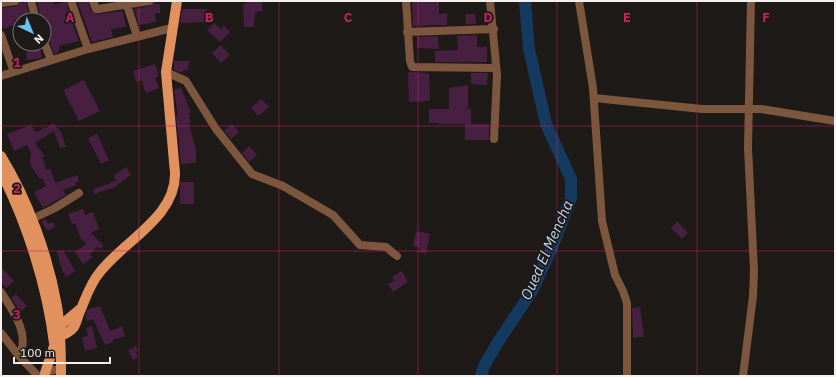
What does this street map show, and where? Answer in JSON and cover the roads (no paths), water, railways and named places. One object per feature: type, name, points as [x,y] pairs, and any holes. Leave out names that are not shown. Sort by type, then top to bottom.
[{"type":"main road","points":[[52,372],[74,327],[79,310],[99,273],[124,246],[164,210],[174,190],[175,162],[166,72],[177,1]]},
{"type":"main road","points":[[1,156],[26,204],[28,221],[45,297],[56,335],[52,372]]},
{"type":"main road","points":[[1,172],[15,200],[28,221],[57,306],[52,372]]},
{"type":"main road","points":[[57,306],[66,311],[79,310]]},
{"type":"main road","points":[[56,335],[79,310]]},
{"type":"main road","points":[[56,335],[74,327]]},
{"type":"street","points":[[1,4],[15,1]]},
{"type":"street","points":[[31,1],[34,12]]},
{"type":"street","points":[[71,1],[88,49]]},
{"type":"street","points":[[93,1],[96,9],[126,3],[149,1]]},
{"type":"street","points":[[406,1],[410,64],[414,68],[496,68]]},
{"type":"street","points":[[490,1],[494,29],[496,68],[494,139]]},
{"type":"street","points":[[579,1],[594,98],[602,221],[616,275],[624,291],[627,303],[627,376]]},
{"type":"street","points":[[743,376],[753,296],[754,271],[748,108],[751,1]]},
{"type":"street","points":[[126,3],[137,36]]},
{"type":"street","points":[[1,76],[88,49],[172,28]]},
{"type":"street","points":[[407,32],[494,29]]},
{"type":"street","points":[[1,35],[14,72]]},
{"type":"street","points":[[48,52],[51,60]]},
{"type":"street","points":[[166,72],[186,80],[212,122],[252,174],[283,186],[333,216],[360,245],[382,246],[389,249],[397,256]]},
{"type":"street","points":[[594,98],[702,109],[748,108],[835,121]]},
{"type":"street","points":[[28,221],[55,208],[79,192]]},
{"type":"street","points":[[1,292],[20,326],[22,348],[19,356]]},
{"type":"street","points":[[1,333],[19,356],[52,372]]},
{"type":"waterway","name":"Oued El Mencha","points":[[481,376],[484,366],[498,342],[532,291],[553,245],[571,198],[571,179],[546,124],[529,49],[525,1]]}]
